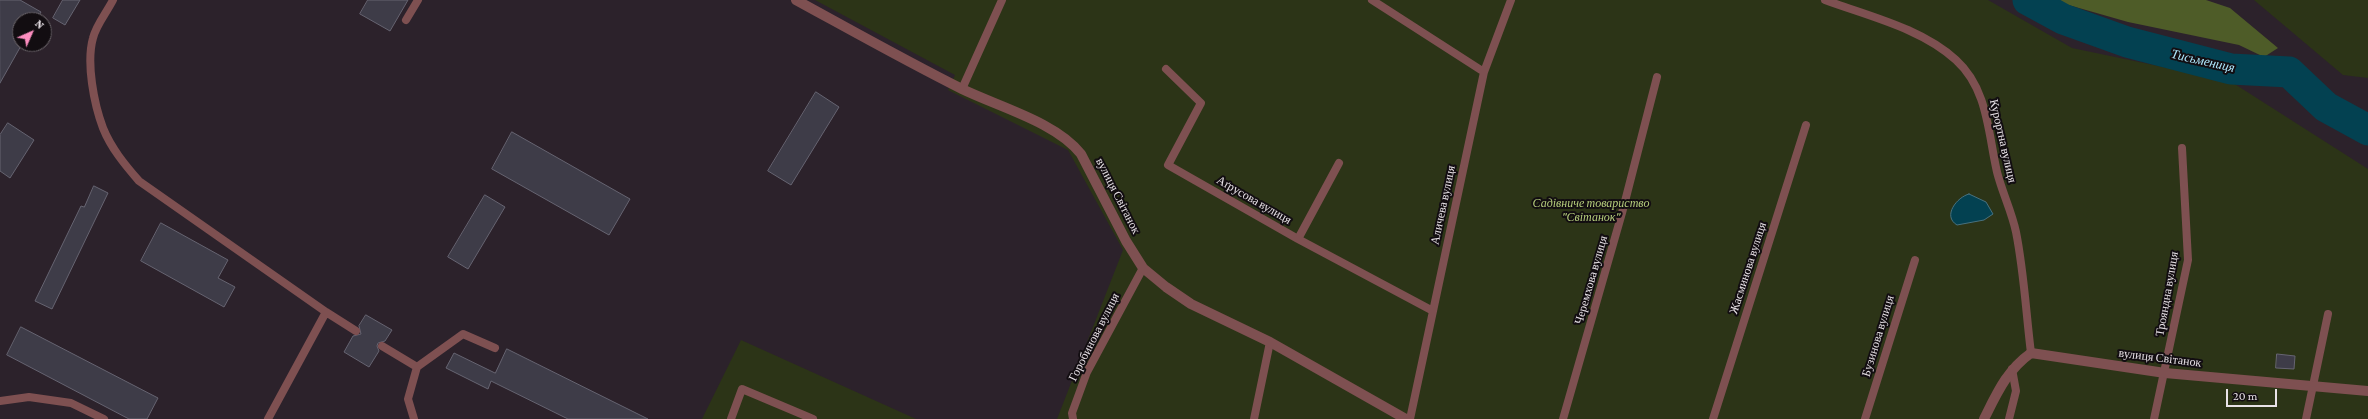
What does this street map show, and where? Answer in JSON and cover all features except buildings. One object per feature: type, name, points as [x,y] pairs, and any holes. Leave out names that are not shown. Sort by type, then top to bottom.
[{"type":"street","name":"вулиця Світанок","points":[[796,0],[962,89],[1072,141],[1081,154],[1126,241],[1143,268],[1191,304],[1270,342],[1406,419]]},
{"type":"street","name":"вулиця Світанок","points":[[2031,352],[2165,373],[2368,391]]},
{"type":"street","points":[[1984,419],[2003,381],[2012,369],[2031,352]]},
{"type":"lane","points":[[114,0],[93,36],[90,56],[92,79],[103,128],[121,162],[139,181],[326,312],[356,330]]},
{"type":"lane","points":[[406,20],[418,0]]},
{"type":"lane","points":[[962,89],[1002,0]]},
{"type":"lane","points":[[1372,0],[1484,72]]},
{"type":"lane","name":"Аличева вулиця","points":[[1410,419],[1484,72],[1511,0]]},
{"type":"lane","name":"Курортна вулиця","points":[[1825,0],[1872,17],[1934,43],[1957,61],[1974,82],[1989,124],[1997,170],[2016,232],[2031,352]]},
{"type":"lane","name":"Аґрусова вулиця","points":[[1166,69],[1201,103],[1168,165],[1298,239],[1433,311]]},
{"type":"lane","name":"Черемхова вулиця","points":[[1563,419],[1622,213],[1657,77]]},
{"type":"lane","name":"Жасминова вулиця","points":[[1713,419],[1806,124]]},
{"type":"lane","name":"Трояндна вулиця","points":[[2154,419],[2188,260],[2182,148]]},
{"type":"lane","points":[[1298,239],[1339,163]]},
{"type":"lane","name":"Бузинова вулиця","points":[[1865,419],[1914,260]]},
{"type":"lane","name":"Горобинова вулиця","points":[[1073,419],[1072,413],[1088,372],[1143,268]]},
{"type":"lane","points":[[268,419],[326,312]]},
{"type":"lane","points":[[2306,419],[2328,314]]},
{"type":"lane","points":[[414,419],[408,399],[417,367],[463,334],[495,348]]},
{"type":"lane","points":[[1254,419],[1270,342]]},
{"type":"lane","points":[[382,346],[417,367]]},
{"type":"lane","points":[[2010,419],[2016,391],[2012,369]]},
{"type":"lane","points":[[731,419],[742,389],[813,419]]},
{"type":"lane","points":[[0,401],[29,397],[71,404],[104,419]]},
{"type":"green space","name":"Садівниче товариство \"Світанок\"","points":[[815,0],[1988,0],[2072,48],[2230,81],[2368,169],[2368,419],[1057,419],[1123,250],[1068,150],[948,90],[955,75]]},
{"type":"green space","points":[[2051,0],[2206,0],[2230,8],[2278,48],[2264,57],[2239,45],[2128,22]]},
{"type":"green space","points":[[2254,0],[2368,0],[2368,78],[2343,75]]},
{"type":"green space","points":[[741,340],[916,419],[702,419]]},
{"type":"water","points":[[1969,194],[1986,202],[1993,214],[1984,220],[1957,225],[1951,217],[1951,212],[1953,207],[1960,199]]},
{"type":"waterway","name":"Тисьмениця","points":[[2028,0],[2063,19],[2127,42],[2231,69],[2289,72],[2326,107],[2368,130]]}]
